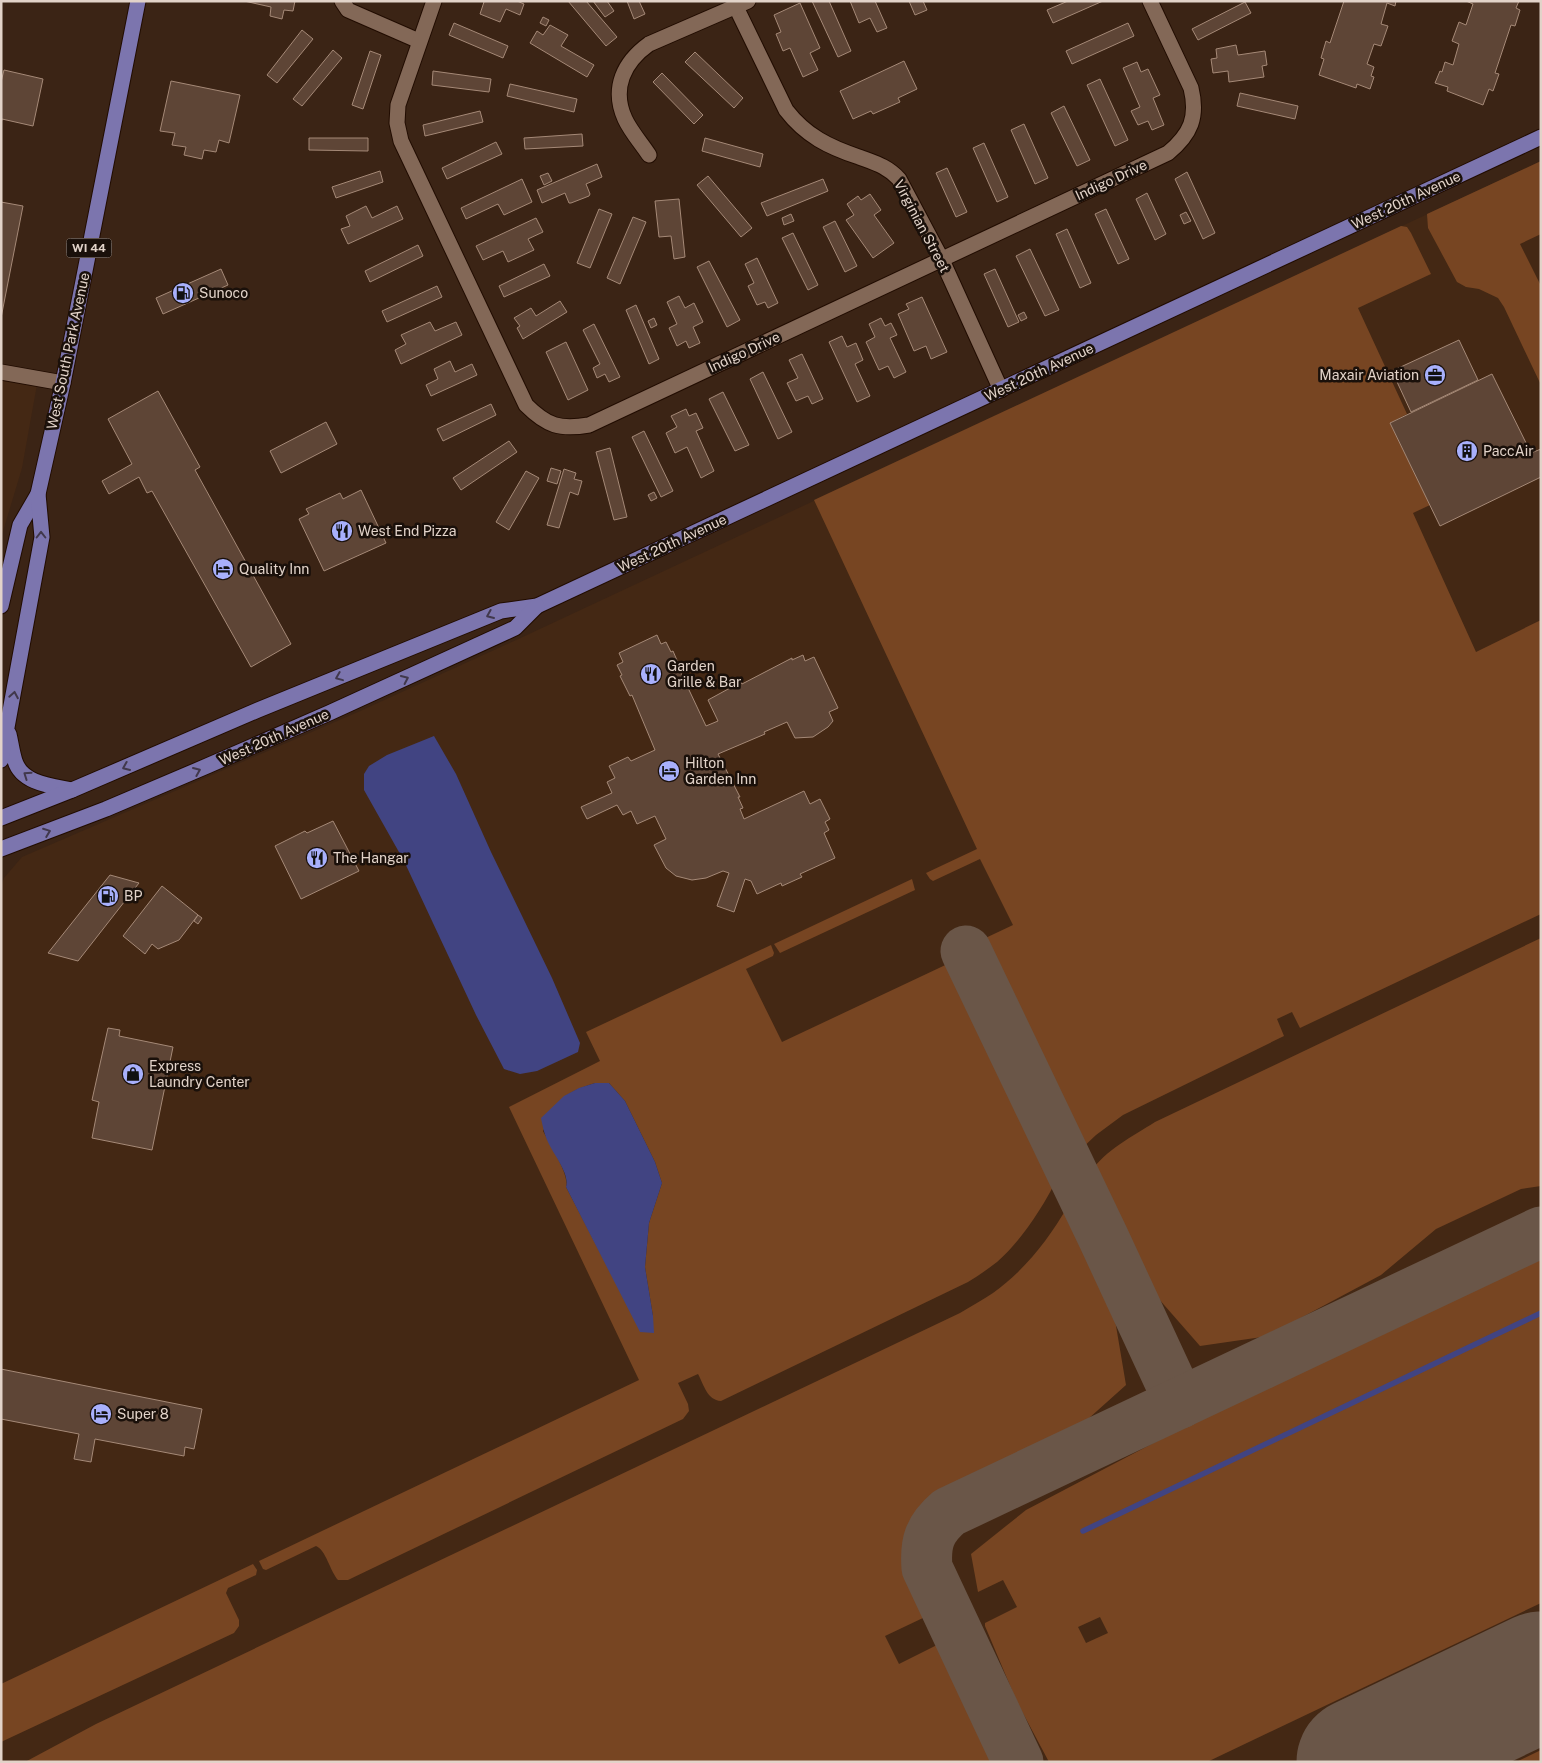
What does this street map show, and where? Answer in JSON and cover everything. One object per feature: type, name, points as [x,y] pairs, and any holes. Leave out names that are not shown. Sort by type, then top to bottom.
[{"type":"main road","name":"West South Park Avenue","points":[[1,606],[20,525],[38,494],[63,383],[138,1]]},
{"type":"main road","name":"West 20th Avenue","points":[[1,818],[501,611],[537,606],[1541,137]]},
{"type":"main road","name":"West South Park Avenue","points":[[1,760],[42,537],[38,494]]},
{"type":"main road","name":"West 20th Avenue","points":[[1,850],[106,809],[329,713],[515,628],[537,606]]},
{"type":"main road","points":[[8,727],[15,763],[21,772],[41,783],[72,790]]},
{"type":"street","points":[[342,1],[348,10],[419,41]]},
{"type":"street","name":"Indigo Drive","points":[[434,1],[398,106],[397,123],[401,141],[526,405],[539,418],[552,425],[570,428],[589,425],[1168,153],[1179,144],[1187,133],[1193,120],[1194,101],[1191,88],[1150,1]]},
{"type":"street","points":[[650,155],[626,120],[621,106],[620,84],[628,64],[637,52],[649,44],[742,4]]},
{"type":"street","name":"Virginian Street","points":[[742,4],[786,110],[795,123],[812,137],[837,149],[880,164],[891,170],[899,179],[942,260],[1001,390]]},
{"type":"street","points":[[1,372],[63,383]]},
{"type":"shaded area","points":[[1541,161],[1541,1762],[1,1762],[1,886],[4,878],[22,857],[358,712],[527,635]]},
{"type":"shaded area","points":[[1541,161],[1541,234],[1520,244],[1541,286],[1541,385],[1498,298],[1457,282],[1428,228],[1427,214]]},
{"type":"shaded area","points":[[1401,226],[1407,227],[1411,233],[1431,274],[1358,308],[1407,414],[1390,423],[1430,505],[1413,513],[1476,652],[1541,620],[1541,914],[1300,1028],[1292,1012],[1277,1019],[1284,1036],[1123,1115],[1096,1135],[1079,1151],[977,942],[1013,925],[980,859],[933,881],[926,873],[977,849],[814,500]]},
{"type":"shaded area","points":[[1,372],[38,379],[22,468],[1,538]]},
{"type":"shaded area","points":[[434,736],[456,774],[491,852],[552,978],[580,1043],[578,1052],[537,1071],[520,1074],[504,1069],[476,1015],[404,861],[364,790],[364,774],[369,766],[387,755]]},
{"type":"shaded area","points":[[912,879],[915,890],[780,953],[774,944]]},
{"type":"shaded area","points":[[1541,938],[1541,1186],[1521,1189],[1436,1229],[1381,1275],[1280,1329],[1262,1337],[1200,1346],[1158,1298],[1090,1173],[1096,1165],[1111,1150],[1155,1122]]},
{"type":"shaded area","points":[[771,945],[774,953],[773,956],[746,969],[782,1042],[956,960],[1057,1179],[1038,1212],[1015,1244],[997,1262],[968,1282],[721,1401],[709,1395],[698,1374],[678,1383],[688,1404],[689,1411],[683,1419],[348,1580],[338,1580],[323,1552],[316,1546],[266,1570],[263,1569],[259,1561],[639,1380],[509,1107],[600,1061],[586,1032]],"holes":[[[595,1083],[609,1083],[625,1101],[655,1162],[662,1183],[649,1223],[645,1267],[653,1316],[617,1285],[566,1187],[562,1167],[543,1131],[558,1105],[568,1095]]]},
{"type":"shaded area","points":[[595,1083],[609,1083],[625,1101],[655,1162],[662,1183],[649,1223],[645,1267],[654,1333],[640,1332],[566,1187],[567,1182],[564,1171],[545,1136],[541,1118],[564,1096],[579,1088]]},
{"type":"shaded area","points":[[1068,1206],[1114,1314],[1126,1385],[1078,1428],[938,1495],[919,1510],[906,1532],[903,1556],[905,1579],[925,1617],[885,1636],[899,1664],[937,1645],[993,1762],[25,1762],[96,1724],[960,1313],[993,1293],[1016,1274],[1044,1242]]},
{"type":"shaded area","points":[[1541,1256],[1541,1603],[1207,1762],[1049,1762],[1017,1702],[985,1626],[985,1623],[1017,1607],[1003,1580],[978,1592],[971,1554],[1026,1510],[1165,1437],[1164,1435]],"holes":[[[1100,1617],[1108,1633],[1086,1643],[1078,1627]]]},
{"type":"shaded area","points":[[253,1564],[257,1570],[256,1575],[228,1588],[226,1593],[239,1620],[239,1626],[234,1633],[1,1742],[1,1684]]},
{"type":"shaded area","points":[[1541,1750],[1541,1762],[1516,1762]]},
{"type":"building","points":[[244,1],[295,1],[293,11],[284,10],[282,19],[270,16],[271,7]]},
{"type":"building","points":[[482,1],[517,1],[524,4],[520,15],[506,9],[500,22],[480,14],[484,2]]},
{"type":"building","points":[[568,1],[586,1],[617,37],[606,46]]},
{"type":"building","points":[[593,1],[607,1],[614,11],[605,17]]},
{"type":"building","points":[[627,1],[639,1],[645,14],[634,19]]},
{"type":"building","points":[[812,1],[829,1],[851,51],[838,57]]},
{"type":"building","points":[[850,1],[875,1],[887,28],[877,32],[870,18],[859,23]]},
{"type":"building","points":[[909,1],[923,1],[927,10],[915,15]]},
{"type":"building","points":[[1068,1],[1103,1],[1053,23],[1047,10]]},
{"type":"building","points":[[1344,1],[1396,1],[1395,6],[1387,3],[1381,24],[1388,26],[1381,46],[1374,44],[1367,64],[1374,67],[1371,76],[1374,77],[1370,89],[1357,84],[1356,88],[1319,75],[1324,59],[1321,58],[1326,41],[1330,43]]},
{"type":"building","points":[[1466,1],[1519,1],[1516,8],[1520,10],[1515,26],[1511,25],[1495,73],[1499,74],[1493,91],[1489,89],[1483,105],[1447,91],[1448,87],[1435,83],[1440,71],[1442,72],[1445,62],[1453,65],[1459,44],[1452,41],[1459,22],[1466,25],[1473,4]]},
{"type":"building","points":[[1245,2],[1251,13],[1198,40],[1192,29]]},
{"type":"building","points":[[800,3],[820,48],[810,53],[818,70],[803,77],[790,48],[783,51],[776,34],[781,32],[774,15]]},
{"type":"building","points":[[543,17],[549,20],[546,26],[540,23]]},
{"type":"building","points":[[454,23],[508,46],[503,58],[449,35]]},
{"type":"building","points":[[1128,23],[1134,36],[1072,64],[1066,51]]},
{"type":"building","points":[[550,25],[568,35],[561,46],[594,65],[587,77],[530,43],[537,31],[543,35]]},
{"type":"building","points":[[302,30],[313,39],[277,83],[267,75]]},
{"type":"building","points":[[1236,45],[1238,55],[1265,51],[1267,65],[1262,66],[1264,77],[1229,82],[1228,71],[1213,73],[1211,59],[1217,58],[1216,49]]},
{"type":"building","points":[[333,50],[342,58],[302,106],[293,99]]},
{"type":"building","points":[[370,51],[381,55],[363,109],[352,105]]},
{"type":"building","points":[[695,52],[743,98],[734,108],[685,62]]},
{"type":"building","points":[[904,61],[917,89],[898,98],[900,102],[873,114],[871,111],[853,119],[840,91]]},
{"type":"building","points":[[1137,62],[1141,72],[1148,69],[1160,95],[1153,98],[1164,125],[1152,130],[1148,121],[1138,125],[1131,111],[1140,107],[1123,68]]},
{"type":"building","points":[[4,70],[43,79],[33,126],[2,119],[1,124],[1,82]]},
{"type":"building","points":[[433,71],[491,79],[489,92],[432,85]]},
{"type":"building","points":[[662,73],[703,115],[694,124],[653,82]]},
{"type":"building","points":[[1100,79],[1128,140],[1115,146],[1087,85]]},
{"type":"building","points":[[171,81],[240,95],[229,143],[219,140],[216,152],[204,150],[202,159],[184,155],[186,147],[172,145],[175,133],[160,131]]},
{"type":"building","points":[[510,84],[577,99],[574,112],[507,96]]},
{"type":"building","points":[[1240,93],[1298,106],[1295,119],[1237,106]]},
{"type":"building","points":[[1064,106],[1090,160],[1077,166],[1051,113]]},
{"type":"building","points":[[480,111],[483,122],[425,136],[423,125]]},
{"type":"building","points":[[1024,124],[1048,178],[1035,184],[1011,130]]},
{"type":"building","points":[[582,134],[583,146],[525,149],[524,138]]},
{"type":"building","points":[[309,138],[368,138],[368,151],[309,150]]},
{"type":"building","points":[[705,138],[763,154],[760,167],[702,151]]},
{"type":"building","points":[[496,142],[502,154],[447,179],[442,168]]},
{"type":"building","points":[[984,143],[1008,197],[997,202],[973,148]]},
{"type":"building","points":[[597,164],[602,177],[586,184],[589,196],[569,203],[565,193],[542,203],[537,190]]},
{"type":"building","points":[[947,168],[967,212],[956,217],[936,173]]},
{"type":"building","points":[[380,171],[383,182],[336,198],[332,187]]},
{"type":"building","points":[[1187,172],[1215,233],[1203,239],[1175,179]]},
{"type":"building","points":[[548,173],[552,181],[544,185],[540,176]]},
{"type":"building","points":[[708,176],[752,228],[741,237],[697,185]]},
{"type":"building","points":[[522,179],[532,202],[504,215],[498,204],[466,219],[461,208]]},
{"type":"building","points":[[823,179],[828,191],[767,216],[761,203]]},
{"type":"building","points":[[1147,193],[1166,234],[1155,240],[1136,199]]},
{"type":"building","points":[[870,194],[881,210],[874,215],[894,243],[873,258],[846,220],[854,215],[847,204],[858,196],[861,200]]},
{"type":"building","points":[[679,199],[685,257],[674,259],[671,236],[659,237],[655,201]]},
{"type":"building","points":[[1,202],[23,206],[1,318]]},
{"type":"building","points":[[366,206],[372,218],[397,206],[403,219],[348,244],[341,229],[350,226],[346,216]]},
{"type":"building","points":[[599,209],[612,214],[590,268],[577,263]]},
{"type":"building","points":[[1106,209],[1129,259],[1118,264],[1095,214]]},
{"type":"building","points":[[1186,212],[1191,221],[1184,224],[1180,215]]},
{"type":"building","points":[[791,214],[794,221],[784,225],[782,218]]},
{"type":"building","points":[[633,217],[646,222],[620,284],[607,278]]},
{"type":"building","points":[[536,218],[543,232],[528,239],[534,250],[508,262],[503,251],[483,260],[476,246]]},
{"type":"building","points":[[835,221],[857,266],[845,272],[823,227]]},
{"type":"building","points":[[1067,229],[1091,283],[1080,288],[1056,234]]},
{"type":"building","points":[[793,233],[818,285],[808,290],[782,238]]},
{"type":"building","points":[[418,245],[423,256],[370,282],[365,271]]},
{"type":"building","points":[[1030,249],[1059,310],[1045,316],[1016,256]]},
{"type":"building","points":[[757,258],[778,303],[768,308],[765,302],[757,305],[748,286],[754,283],[745,264]]},
{"type":"building","points":[[709,261],[740,320],[727,327],[697,267]]},
{"type":"building","points":[[544,264],[550,276],[504,297],[499,286]]},
{"type":"building","points":[[221,269],[228,285],[163,314],[156,298]]},
{"type":"building","points":[[995,269],[1019,322],[1008,327],[984,274]]},
{"type":"building","points":[[437,286],[442,297],[387,322],[382,311]]},
{"type":"building","points":[[679,296],[685,308],[694,303],[703,322],[693,327],[700,343],[689,348],[686,341],[677,346],[669,328],[677,324],[667,302]]},
{"type":"building","points":[[922,297],[947,352],[931,359],[926,346],[914,351],[898,314],[909,309],[906,304]]},
{"type":"building","points":[[560,301],[567,312],[523,339],[517,328],[520,326],[514,318],[531,308],[536,316]]},
{"type":"building","points":[[636,305],[659,359],[649,364],[626,310]]},
{"type":"building","points":[[1024,312],[1027,318],[1021,321],[1018,315]]},
{"type":"building","points":[[654,318],[657,325],[651,328],[648,321]]},
{"type":"building","points":[[881,318],[885,326],[891,323],[897,335],[890,338],[906,372],[894,378],[888,366],[879,370],[866,342],[875,337],[869,324]]},
{"type":"building","points":[[430,322],[435,331],[456,322],[462,335],[401,364],[395,350],[406,344],[401,335]]},
{"type":"building","points":[[594,324],[620,377],[609,382],[605,374],[597,378],[593,368],[600,364],[583,330]]},
{"type":"building","points":[[842,336],[847,347],[856,343],[863,360],[855,364],[870,396],[857,402],[829,342]]},
{"type":"building","name":"Maxair Aviation","points":[[1459,340],[1478,380],[1411,412],[1392,371]]},
{"type":"building","points":[[566,342],[588,390],[568,400],[546,352]]},
{"type":"building","points":[[802,354],[823,399],[812,404],[808,396],[796,401],[787,383],[798,378],[789,360]]},
{"type":"building","points":[[450,361],[455,372],[472,364],[477,375],[431,396],[426,385],[438,379],[434,369]]},
{"type":"building","points":[[763,372],[792,432],[778,439],[750,379]]},
{"type":"building","name":"PaccAir","points":[[1492,374],[1531,453],[1541,449],[1541,477],[1440,526],[1390,423]]},
{"type":"building","name":"Quality Inn","points":[[158,391],[200,467],[195,470],[291,644],[251,667],[152,491],[147,493],[139,477],[109,494],[102,481],[132,464],[108,419]]},
{"type":"building","points":[[723,392],[749,445],[735,451],[709,399]]},
{"type":"building","points":[[491,404],[496,415],[443,441],[437,429]]},
{"type":"building","points":[[686,409],[689,416],[696,413],[703,428],[696,431],[714,471],[701,478],[687,447],[675,453],[666,433],[677,427],[671,416]]},
{"type":"building","points":[[326,422],[337,444],[281,473],[270,451]]},
{"type":"building","points":[[644,431],[673,491],[661,497],[632,437]]},
{"type":"building","points":[[509,441],[517,452],[461,490],[453,478]]},
{"type":"building","points":[[610,448],[627,517],[614,520],[596,452]]},
{"type":"building","points":[[551,468],[561,471],[557,484],[547,481]]},
{"type":"building","points":[[564,469],[576,473],[574,479],[582,481],[578,495],[570,492],[559,528],[547,525]]},
{"type":"building","points":[[526,471],[539,478],[509,530],[496,522]]},
{"type":"building","name":"West End Pizza","points":[[361,490],[386,543],[324,571],[299,519],[309,514],[306,509],[340,493],[343,499]]},
{"type":"building","points":[[654,492],[657,498],[651,501],[648,495]]},
{"type":"building","name":"Hilton Garden Inn","points":[[657,635],[661,644],[666,642],[671,652],[673,651],[681,673],[706,726],[718,721],[708,700],[741,682],[742,684],[792,658],[792,660],[803,655],[805,661],[814,657],[838,708],[829,712],[833,721],[828,727],[813,737],[795,738],[787,722],[764,732],[765,734],[718,754],[740,797],[738,797],[743,808],[740,809],[744,819],[804,791],[810,804],[820,799],[830,819],[825,822],[829,830],[824,833],[835,858],[800,874],[802,877],[782,886],[781,883],[757,894],[751,881],[745,879],[734,912],[717,906],[729,873],[723,871],[706,878],[692,880],[676,876],[666,868],[654,845],[666,839],[655,816],[637,824],[631,811],[623,815],[617,805],[587,819],[581,807],[612,793],[607,782],[615,778],[609,766],[628,757],[631,761],[655,750],[632,695],[630,696],[620,676],[622,675],[617,665],[623,662],[619,653]]},
{"type":"building","name":"The Hangar","points":[[333,821],[359,871],[301,899],[275,846],[305,831],[307,833]]},
{"type":"building","points":[[110,875],[139,883],[78,961],[48,953]]},
{"type":"building","points":[[162,886],[198,915],[179,940],[158,949],[152,944],[145,954],[123,936]]},
{"type":"building","points":[[198,915],[202,918],[198,924],[194,921]]},
{"type":"building","name":"Express Laundry Center","points":[[108,1028],[120,1030],[119,1036],[173,1047],[152,1150],[92,1138],[99,1102],[92,1100]]},
{"type":"building","name":"Super 8","points":[[1,1369],[202,1409],[194,1449],[185,1447],[184,1456],[95,1439],[91,1462],[74,1459],[79,1434],[1,1419]]},
{"type":"waterway","points":[[1083,1531],[1541,1313]]},
{"type":"taxiway","points":[[966,951],[1180,1403]]},
{"type":"taxiway","points":[[1018,1762],[927,1568],[927,1551],[930,1537],[942,1518],[949,1512],[1541,1232]]},
{"type":"runway","points":[[1361,1762],[1541,1676]]},
{"type":"place","name":"Sunoco","points":[[183,293]]},
{"type":"place","name":"Maxair Aviation","points":[[1435,375]]},
{"type":"place","name":"PaccAir","points":[[1467,451]]},
{"type":"place","name":"West End Pizza","points":[[342,531]]},
{"type":"place","name":"Quality Inn","points":[[223,569]]},
{"type":"place","name":"Garden Grille & Bar","points":[[651,674]]},
{"type":"place","name":"Hilton Garden Inn","points":[[669,771]]},
{"type":"place","name":"The Hangar","points":[[317,858]]},
{"type":"place","name":"BP","points":[[108,896]]},
{"type":"place","name":"Express Laundry Center","points":[[133,1074]]},
{"type":"place","name":"Super 8","points":[[101,1414]]}]
